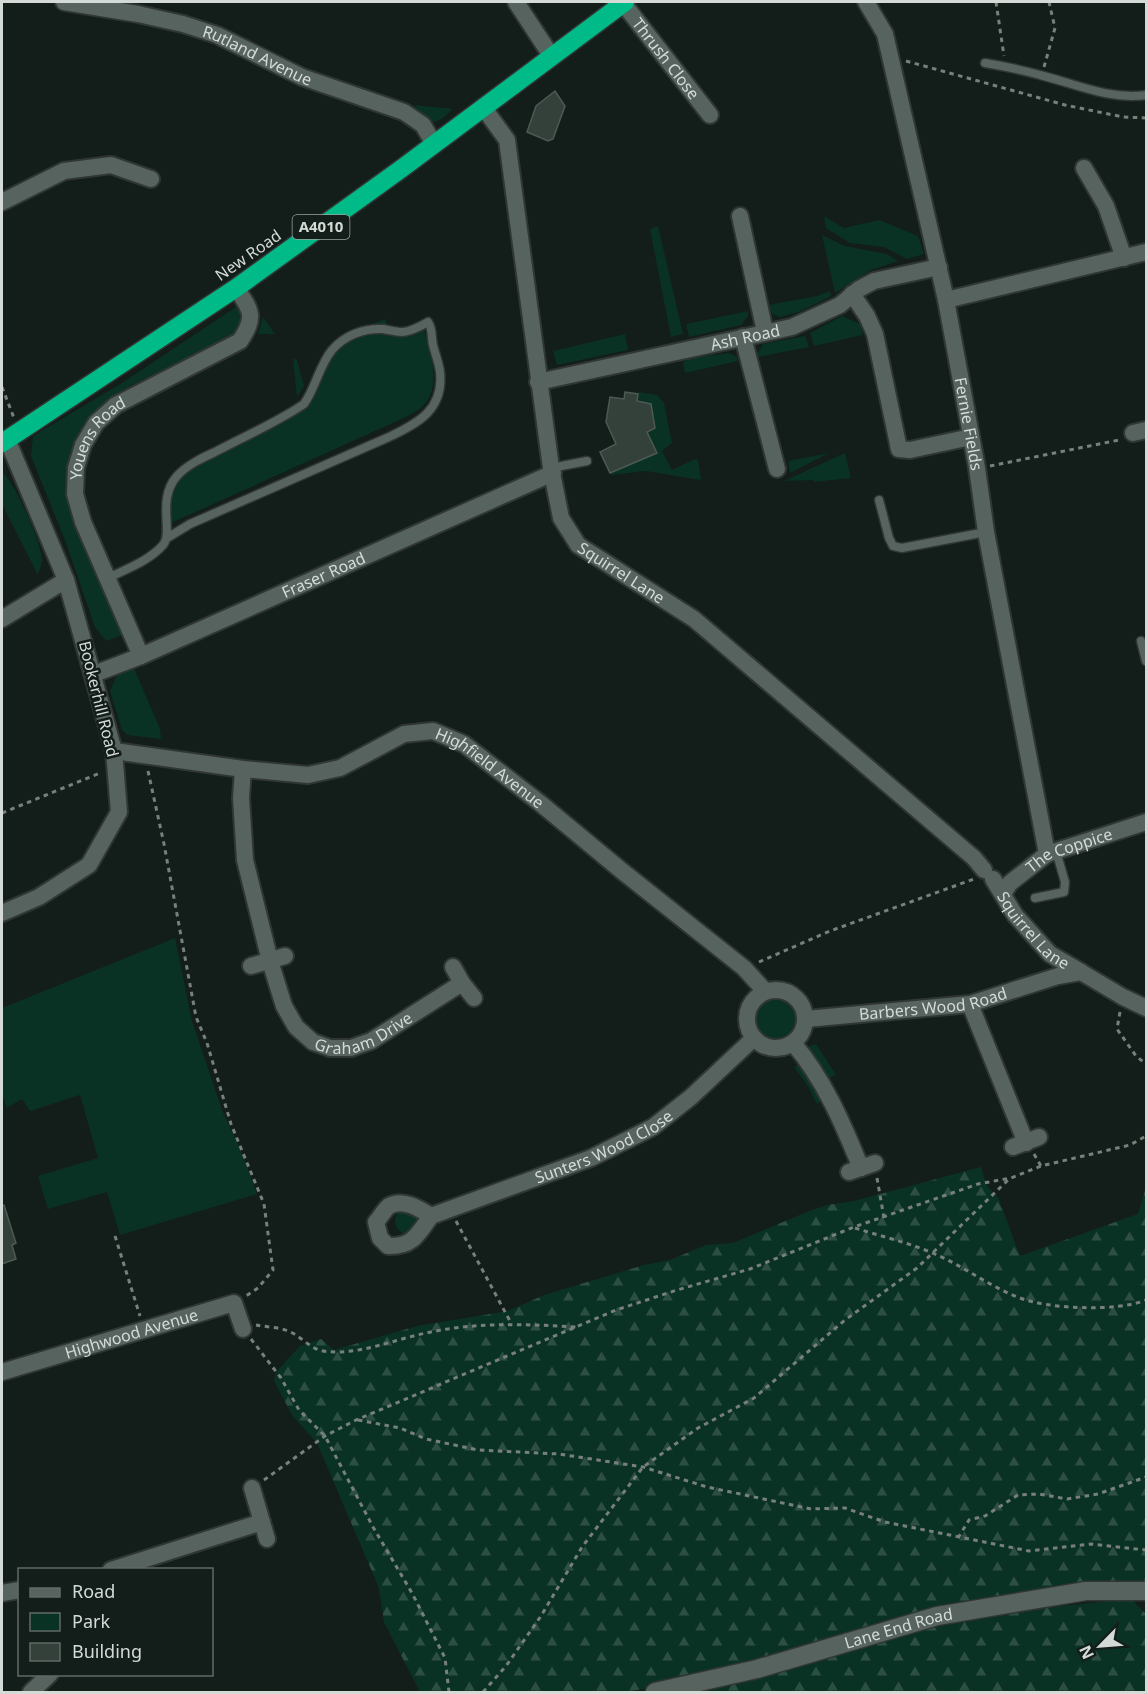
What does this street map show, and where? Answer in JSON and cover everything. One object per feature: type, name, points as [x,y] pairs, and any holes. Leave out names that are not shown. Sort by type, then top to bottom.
[{"type":"highway","name":"New Road","points":[[9,437],[236,288],[624,2]]},
{"type":"street","name":"Rutland Avenue","points":[[64,2],[138,14],[183,24],[217,35],[302,77],[404,112],[423,125],[434,144]]},
{"type":"street","points":[[516,2],[552,57]]},
{"type":"street","name":"Thrush Close","points":[[624,2],[711,115]]},
{"type":"street","name":"Fernie Fields","points":[[866,2],[885,34],[939,267],[977,468],[986,532],[1051,852]]},
{"type":"street","name":"Squirrel Lane","points":[[483,107],[507,140],[538,382],[552,470],[561,518],[578,544],[694,619],[965,850],[1003,894],[1015,915],[1050,954],[1146,1008]]},
{"type":"street","points":[[2,202],[64,171],[111,165],[151,179]]},
{"type":"street","points":[[1084,168],[1106,206],[1124,258]]},
{"type":"street","points":[[740,216],[765,332]]},
{"type":"street","points":[[946,300],[1146,252]]},
{"type":"street","name":"Ash Road","points":[[538,382],[792,327],[840,305],[852,294],[874,281],[939,267]]},
{"type":"street","name":"Youens Road","points":[[141,656],[83,522],[75,494],[76,468],[83,445],[96,423],[116,405],[240,341],[250,327],[251,311],[236,288]]},
{"type":"street","points":[[852,294],[867,316],[875,334],[899,449],[910,450],[971,437]]},
{"type":"street","points":[[743,337],[777,469]]},
{"type":"street","name":"Bookerhill Road","points":[[2,913],[39,897],[89,866],[119,812],[115,758],[94,674],[66,580],[9,437]]},
{"type":"street","name":"Fraser Road","points":[[94,674],[141,656],[552,470]]},
{"type":"street","points":[[2,619],[66,580]]},
{"type":"street","name":"Highfield Avenue","points":[[115,758],[144,754],[243,769],[308,775],[340,768],[404,734],[433,731],[464,744],[540,803],[744,968],[765,991]]},
{"type":"street","name":"Graham Drive","points":[[243,769],[241,798],[245,861],[277,958],[284,1006],[296,1027],[313,1042],[330,1048],[351,1048],[371,1041],[462,983]]},
{"type":"street","name":"The Coppice","points":[[1003,894],[1010,883],[1051,852],[1146,822]]},
{"type":"street","points":[[251,966],[277,958]]},
{"type":"street","points":[[453,967],[474,998]]},
{"type":"street","name":"Barbers Wood Road","points":[[806,1019],[970,1004],[1058,976],[1081,972]]},
{"type":"street","points":[[779,989],[793,994],[802,1005],[806,1019],[804,1028],[793,1043],[784,1047],[773,1048],[762,1045],[753,1038],[748,1028],[746,1017],[749,1006],[765,991],[779,989]]},
{"type":"street","points":[[970,1004],[1026,1142]]},
{"type":"street","name":"Sunters Wood Close","points":[[431,1216],[591,1158],[653,1127],[691,1097],[753,1038]]},
{"type":"street","points":[[793,1043],[808,1060],[840,1117],[862,1168]]},
{"type":"street","points":[[234,1303],[243,1329]]},
{"type":"street","name":"Highwood Avenue","points":[[2,1372],[234,1303]]},
{"type":"street","points":[[252,1488],[267,1539]]},
{"type":"street","points":[[114,1568],[262,1522]]},
{"type":"street","points":[[2,1593],[18,1590]]},
{"type":"street","name":"Lane End Road","points":[[655,1692],[757,1669],[937,1617],[1086,1590],[1146,1591]]},
{"type":"street","points":[[31,1692],[48,1676]]},
{"type":"lane","points":[[985,63],[1042,75],[1090,91],[1135,97],[1146,95]]},
{"type":"lane","points":[[108,578],[155,553],[164,544],[167,538],[166,500],[177,476],[206,456],[304,404],[325,359],[341,341],[354,333],[368,330],[382,329],[404,333],[428,322],[432,327],[440,383],[439,396],[434,406],[426,414],[399,432],[210,515],[167,538]]},
{"type":"lane","points":[[552,470],[587,461]]},
{"type":"lane","points":[[879,500],[893,546],[902,548],[986,532]]},
{"type":"lane","points":[[1141,641],[1146,661]]},
{"type":"lane","points":[[1035,898],[1064,892],[1065,882],[1051,852]]},
{"type":"path","points":[[996,2],[1006,67]]},
{"type":"path","points":[[1042,75],[1055,28],[1050,2]]},
{"type":"path","points":[[890,57],[1065,105],[1123,117],[1146,118]]},
{"type":"path","points":[[2,387],[9,437]]},
{"type":"path","points":[[977,468],[1132,437],[1140,432]]},
{"type":"path","points":[[144,754],[164,844],[196,1017],[207,1043],[231,1124],[264,1204],[273,1270],[258,1288],[234,1303]]},
{"type":"path","points":[[2,813],[115,758]]},
{"type":"path","points":[[744,968],[830,931],[985,875]]},
{"type":"path","points":[[1123,997],[1117,1029],[1136,1056],[1146,1064]]},
{"type":"path","points":[[252,1488],[326,1436],[356,1420],[616,1310],[750,1269],[854,1227],[978,1184],[1011,1178],[1041,1166],[1130,1145],[1146,1136]]},
{"type":"path","points":[[862,1168],[884,1218]]},
{"type":"path","points":[[483,1692],[506,1666],[541,1616],[582,1547],[643,1467],[698,1428],[754,1398],[844,1320],[917,1268],[931,1252],[1011,1178]]},
{"type":"path","points":[[449,1209],[511,1323]]},
{"type":"path","points":[[854,1227],[931,1252],[1021,1299],[1058,1306],[1103,1308],[1135,1305],[1146,1300]]},
{"type":"path","points":[[116,1236],[144,1329]]},
{"type":"path","points":[[449,1692],[445,1658],[326,1436],[299,1410],[280,1378],[243,1329],[255,1325],[289,1331],[320,1351],[345,1352],[425,1333],[511,1323],[578,1327]]},
{"type":"path","points":[[356,1420],[400,1428],[426,1439],[478,1450],[559,1454],[643,1467],[707,1487],[811,1509],[844,1508],[885,1522],[1029,1551],[1091,1544],[1146,1550]]},
{"type":"path","points":[[958,1538],[969,1520],[986,1516],[1018,1495],[1039,1494],[1067,1499],[1098,1494],[1146,1477]]},
{"type":"green space","points":[[414,105],[453,109],[435,122],[427,120]]},
{"type":"green space","points":[[824,216],[844,228],[879,220],[918,236],[924,254],[907,259],[884,247],[850,243],[826,228]]},
{"type":"green space","points":[[658,226],[683,334],[671,337],[650,229]]},
{"type":"green space","points":[[822,235],[845,246],[887,254],[898,261],[871,270],[835,293]]},
{"type":"green space","points":[[830,291],[831,296],[799,312],[780,317],[772,314],[768,305],[817,296]]},
{"type":"green space","points":[[239,305],[248,316],[237,332],[124,389],[106,401],[90,419],[68,461],[69,486],[125,634],[106,641],[95,627],[65,540],[31,456],[33,436],[122,383]]},
{"type":"green space","points":[[748,311],[748,316],[741,325],[689,337],[686,324]]},
{"type":"green space","points":[[842,316],[860,324],[863,335],[814,346],[810,333]]},
{"type":"green space","points":[[263,317],[275,334],[258,334]]},
{"type":"green space","points":[[385,319],[392,337],[423,325],[434,378],[429,398],[422,407],[397,421],[171,523],[166,517],[176,475],[299,405],[309,390],[320,363],[331,347],[357,330]]},
{"type":"green space","points":[[625,334],[628,350],[557,365],[553,351]]},
{"type":"green space","points":[[805,336],[809,347],[758,357],[757,354],[763,344]]},
{"type":"green space","points":[[729,353],[737,357],[738,361],[685,373],[683,362],[691,358]]},
{"type":"green space","points":[[293,358],[297,360],[304,386],[297,397]]},
{"type":"green space","points":[[638,392],[657,395],[664,403],[672,443],[662,451],[672,470],[695,459],[698,460],[701,480],[646,471],[611,475],[610,473],[657,453],[649,436],[644,433],[655,428],[651,404],[637,401]]},
{"type":"green space","points":[[829,453],[790,473],[788,461]]},
{"type":"green space","points":[[845,453],[851,478],[813,482],[813,480],[784,481]]},
{"type":"green space","points":[[2,472],[20,500],[38,542],[42,561],[38,575],[2,504]]},
{"type":"green space","points":[[133,666],[160,729],[161,739],[127,735],[122,730],[110,691],[119,670]]},
{"type":"green space","points":[[175,938],[192,1021],[222,1110],[257,1194],[120,1235],[107,1192],[48,1209],[38,1176],[98,1158],[80,1095],[30,1111],[22,1099],[7,1108],[2,1094],[2,1008]]},
{"type":"green space","points":[[779,993],[791,999],[796,1007],[796,1025],[791,1033],[783,1038],[769,1039],[761,1036],[754,1029],[751,1011],[754,1003],[761,996]]},
{"type":"green space","points":[[816,1044],[836,1075],[827,1079],[807,1050],[807,1047]]},
{"type":"green space","points":[[802,1062],[825,1098],[817,1104],[808,1086],[794,1067]]},
{"type":"green space","points":[[981,1167],[987,1186],[998,1197],[1020,1256],[1138,1214],[1146,1187],[1146,1582],[1083,1585],[669,1685],[625,1692],[420,1692],[384,1622],[379,1588],[317,1443],[292,1415],[274,1381],[276,1372],[300,1346],[321,1339],[334,1350],[417,1326],[508,1311],[544,1295],[644,1265],[670,1260],[706,1245],[733,1243],[827,1205],[854,1201]]},
{"type":"green space","points":[[410,1208],[421,1221],[408,1234],[398,1229],[395,1220],[398,1212]]},
{"type":"green space","points":[[1131,1599],[1146,1614],[1146,1692],[699,1692],[982,1614]]},
{"type":"building","points":[[555,91],[565,106],[553,139],[548,141],[527,132],[536,106]]},
{"type":"building","points":[[625,392],[638,394],[637,401],[651,404],[655,428],[647,432],[657,453],[610,473],[600,452],[616,444],[606,422],[610,397],[624,399]]},
{"type":"building","points":[[4,1205],[16,1243],[12,1245],[16,1259],[2,1264],[2,1206]]}]
